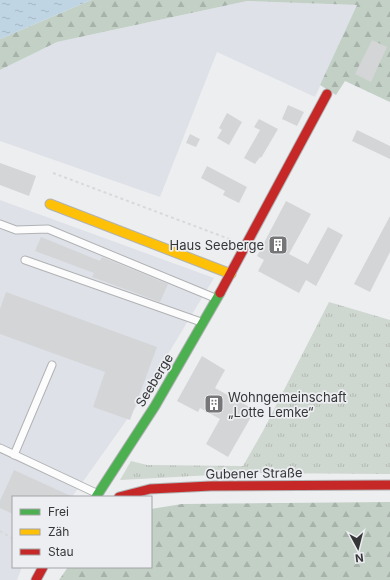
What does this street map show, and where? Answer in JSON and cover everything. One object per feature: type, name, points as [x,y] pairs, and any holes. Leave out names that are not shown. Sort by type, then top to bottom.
[{"type":"street","name":"Seeberge","points":[[97,496],[155,406],[232,274],[327,94]]},
{"type":"street","points":[[50,204],[232,274]]},
{"type":"street","name":"Gubener Straße","points":[[123,496],[150,489],[211,486],[390,485]]},
{"type":"street","points":[[36,580],[43,568]]},
{"type":"lane","points":[[0,224],[16,230],[48,229],[217,298]]},
{"type":"lane","points":[[25,260],[203,323]]},
{"type":"lane","points":[[14,455],[52,365]]},
{"type":"lane","points":[[0,448],[97,496]]},
{"type":"path","points":[[53,173],[247,245]]},
{"type":"path","points":[[0,531],[12,538]]},
{"type":"shaded area","points":[[247,1],[357,5],[315,97],[217,52],[160,197],[0,141],[0,70],[57,42]]},
{"type":"shaded area","points":[[0,200],[214,278],[136,407],[73,496],[12,496],[12,568],[22,568],[17,580],[0,580]]},
{"type":"green space","points":[[91,0],[390,0],[390,102],[345,81],[336,95],[320,85],[357,5],[247,1],[57,42],[0,70],[0,39]]},
{"type":"green space","points":[[329,302],[390,320],[390,474],[249,473],[120,480],[131,461],[147,465],[243,466],[263,431]]},
{"type":"green space","points":[[390,502],[390,580],[59,580],[67,568],[152,568],[152,509],[182,504]]},
{"type":"water","points":[[0,0],[91,0],[0,39]]},
{"type":"building","points":[[372,40],[387,47],[371,82],[355,74]]},
{"type":"building","points":[[288,105],[304,112],[297,126],[282,119]]},
{"type":"building","points":[[227,113],[242,122],[229,145],[217,138],[222,130],[219,128]]},
{"type":"building","points":[[259,119],[278,129],[261,158],[260,157],[255,164],[244,158],[260,130],[254,127]]},
{"type":"building","points":[[357,130],[390,146],[390,159],[352,141]]},
{"type":"building","points":[[190,134],[200,139],[196,147],[186,143]]},
{"type":"building","points":[[0,163],[36,176],[29,196],[0,185]]},
{"type":"building","points":[[207,166],[247,187],[239,203],[223,195],[225,191],[201,178]]},
{"type":"building","name":"Haus Seeberge","points":[[286,201],[311,214],[289,254],[308,264],[328,227],[343,235],[316,286],[306,280],[299,293],[258,271],[264,260],[257,256]]},
{"type":"building","points":[[390,216],[390,252],[370,292],[354,284]]},
{"type":"building","points":[[41,237],[100,261],[102,257],[168,284],[160,302],[92,277],[94,273],[35,251]]},
{"type":"building","points":[[6,292],[157,347],[130,420],[93,407],[105,372],[0,334],[0,309]]},
{"type":"building","name":"Wohngemeinschaft „Lotte Lemke“","points":[[202,356],[225,370],[215,388],[255,410],[228,457],[206,444],[220,419],[200,408],[198,412],[177,401]]},
{"type":"building","points":[[14,470],[71,496],[12,496],[12,514],[0,508],[0,501]]},
{"type":"traffic: fast","points":[[97,496],[155,406],[220,293]]},
{"type":"traffic: slow","points":[[50,204],[231,274]]},
{"type":"traffic: jam","points":[[220,293],[327,94]]},
{"type":"traffic: jam","points":[[123,496],[150,489],[211,486],[390,485]]},
{"type":"traffic: jam","points":[[36,580],[42,568]]},
{"type":"place","name":"Haus Seeberge","points":[[278,245]]},
{"type":"place","name":"Wohngemeinschaft „Lotte Lemke“","points":[[214,404]]}]
